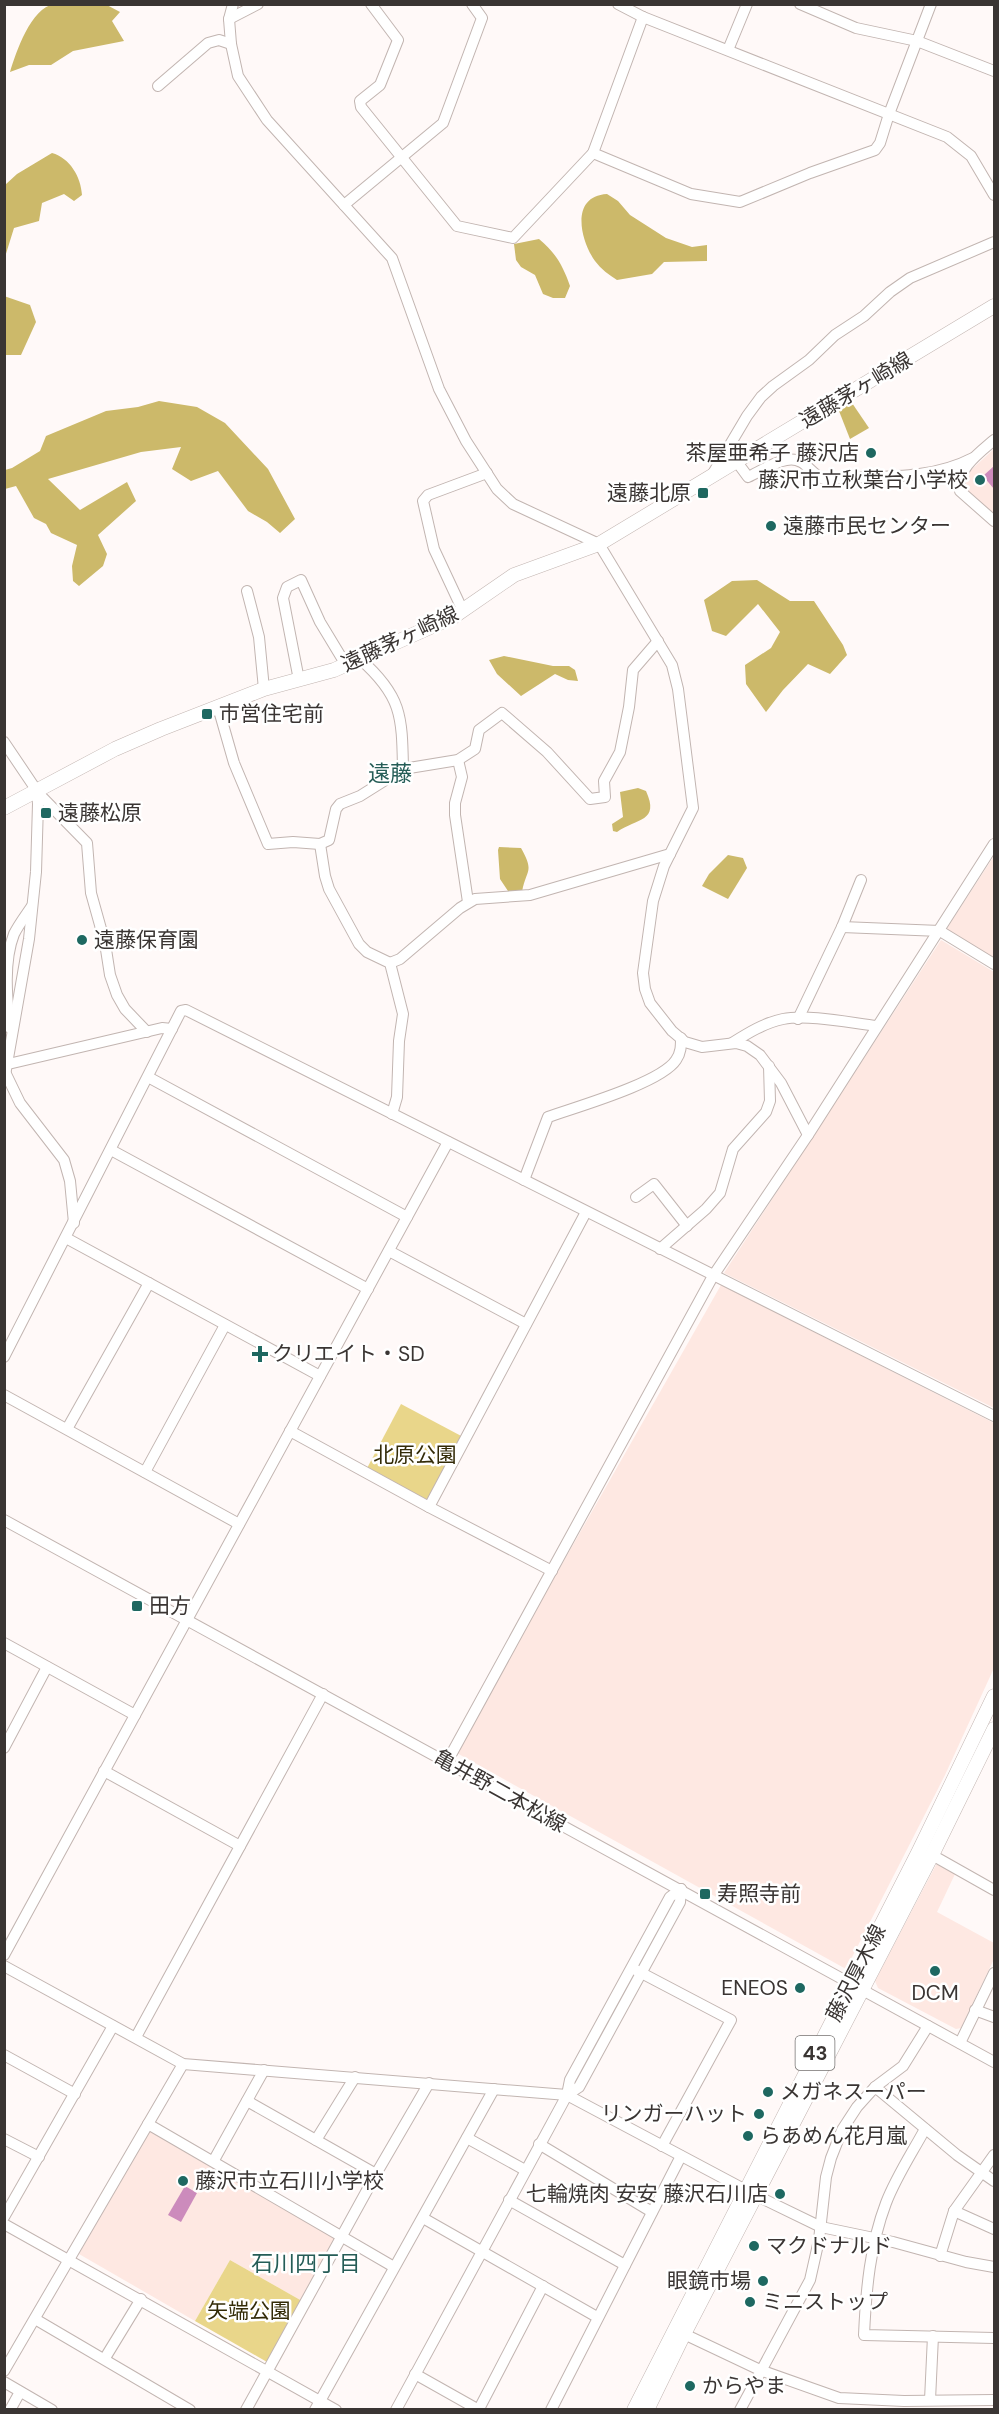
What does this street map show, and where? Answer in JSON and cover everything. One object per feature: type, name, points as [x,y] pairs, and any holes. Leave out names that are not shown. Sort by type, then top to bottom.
[{"type":"main road","name":"遠藤茅ヶ崎線","points":[[4,808],[38,792],[115,749],[160,729],[264,689],[346,665],[434,628],[463,611],[514,575],[599,544],[994,306]]},
{"type":"main road","name":"藤沢厚木線","points":[[634,2409],[750,2193],[856,1987],[994,1696]]},
{"type":"main road","name":"藤沢厚木線","points":[[856,1987],[932,1855],[994,1731]]},
{"type":"main road","name":"藤沢厚木線","points":[[647,2409],[750,2193]]},
{"type":"street","points":[[233,4],[229,19],[231,44],[238,76],[267,120],[392,258],[439,389],[466,441],[486,473],[497,489],[513,504],[599,544],[672,665],[678,689],[693,808],[664,866],[653,901],[643,973],[645,989],[650,1003],[672,1031],[681,1038],[702,1047],[732,1043],[747,1046],[760,1055],[781,1083],[808,1134]]},
{"type":"street","points":[[229,19],[258,4]]},
{"type":"street","points":[[371,4],[398,40],[380,85],[360,101],[361,107],[457,226],[513,238],[593,153],[643,17]]},
{"type":"street","points":[[344,205],[400,156],[443,123],[482,18],[472,4]]},
{"type":"street","points":[[618,4],[643,17],[947,137],[971,156],[994,195]]},
{"type":"street","points":[[728,50],[747,4]]},
{"type":"street","points":[[800,4],[856,28],[917,40],[994,70]]},
{"type":"street","points":[[593,153],[691,194],[740,202],[810,173],[875,150],[880,143],[888,114],[932,4]]},
{"type":"street","points":[[158,86],[208,44],[219,40],[231,44]]},
{"type":"street","points":[[711,478],[747,416],[761,397],[773,386],[809,360],[835,335],[864,316],[903,283],[994,242]]},
{"type":"street","points":[[737,462],[748,477],[792,459],[800,461],[818,477],[824,479],[898,477],[951,468],[973,458],[994,441]]},
{"type":"street","points":[[973,458],[961,476],[960,491],[994,521]]},
{"type":"street","points":[[463,611],[434,549],[423,501],[428,495],[486,473]]},
{"type":"street","points":[[299,680],[283,598],[287,587],[301,580],[320,622],[346,665]]},
{"type":"street","points":[[247,591],[259,637],[264,689]]},
{"type":"street","points":[[218,707],[234,763],[268,844],[293,842],[320,844],[329,840],[336,809],[340,804],[360,796],[403,769],[458,760],[475,749],[479,730],[502,713],[547,752],[590,799],[605,797],[604,781],[620,752],[629,707],[633,670],[658,641]]},
{"type":"street","points":[[360,659],[389,689],[396,702],[404,733],[403,769]]},
{"type":"street","points":[[4,742],[38,792],[87,843],[91,893],[105,943],[110,975],[125,1009],[147,1032]]},
{"type":"street","points":[[458,760],[462,777],[455,803],[455,814],[468,902]]},
{"type":"street","points":[[38,792],[36,872],[6,1071],[20,1103],[64,1160],[70,1181],[74,1223]]},
{"type":"street","points":[[320,844],[329,890],[359,944],[367,952],[390,963],[400,959],[468,902],[475,899],[530,895],[670,854]]},
{"type":"street","points":[[447,1762],[713,1276],[808,1134],[994,844]]},
{"type":"street","points":[[798,1018],[842,927],[861,880]]},
{"type":"street","points":[[12,1043],[8,1006],[9,952],[15,933],[32,906]]},
{"type":"street","points":[[842,927],[940,931],[994,964]]},
{"type":"street","points":[[390,963],[403,1014],[399,1041],[397,1097],[392,1114]]},
{"type":"street","points":[[4,1357],[181,1011],[186,1010],[994,1416]]},
{"type":"street","points":[[732,1043],[761,1025],[786,1018],[877,1026]]},
{"type":"street","points":[[6,1071],[162,1028],[172,1029]]},
{"type":"street","points":[[524,1180],[548,1117],[657,1076],[677,1059],[681,1038]]},
{"type":"street","points":[[660,1249],[720,1193],[733,1149],[766,1112],[770,1101],[769,1066]]},
{"type":"street","points":[[148,1077],[407,1216]]},
{"type":"street","points":[[4,1955],[448,1142]]},
{"type":"street","points":[[111,1150],[368,1289]]},
{"type":"street","points":[[636,1197],[654,1184],[687,1226]]},
{"type":"street","points":[[429,1507],[586,1212]]},
{"type":"street","points":[[66,1238],[320,1377]]},
{"type":"street","points":[[388,1251],[526,1324]]},
{"type":"street","points":[[67,1430],[149,1283]]},
{"type":"street","points":[[145,1472],[225,1325]]},
{"type":"street","points":[[4,1395],[239,1524]]},
{"type":"street","points":[[290,1431],[552,1571]]},
{"type":"street","name":"亀井野二本松線","points":[[4,1520],[994,2062]]},
{"type":"street","points":[[4,1643],[135,1715]]},
{"type":"street","points":[[4,1748],[47,1667]]},
{"type":"street","points":[[136,2037],[323,1694]]},
{"type":"street","points":[[4,1720],[16,1727]]},
{"type":"street","points":[[104,1771],[240,1846]]},
{"type":"street","points":[[932,1855],[994,1890]]},
{"type":"street","points":[[396,2409],[567,2095],[579,2087],[637,1971],[680,1902],[681,1889]]},
{"type":"street","points":[[4,1966],[183,2064],[567,2095],[750,2193],[821,2227],[994,2267]]},
{"type":"street","points":[[637,1971],[730,2020],[662,2146]]},
{"type":"street","points":[[960,2043],[994,1973]]},
{"type":"street","points":[[975,2010],[994,2017]]},
{"type":"street","points":[[4,2217],[113,2026]]},
{"type":"street","points":[[740,2409],[810,2280],[821,2227],[826,2177],[831,2158],[849,2119],[875,2087],[903,2066],[928,2026]]},
{"type":"street","points":[[4,2055],[75,2094]]},
{"type":"street","points":[[4,2371],[183,2064]]},
{"type":"street","points":[[214,2160],[264,2070]]},
{"type":"street","points":[[316,2140],[355,2077]]},
{"type":"street","points":[[246,2409],[375,2174],[429,2083]]},
{"type":"street","points":[[875,2087],[925,2129],[994,2181]]},
{"type":"street","points":[[318,2405],[494,2089]]},
{"type":"street","points":[[248,2101],[375,2174]]},
{"type":"street","points":[[148,2124],[214,2160],[394,2267]]},
{"type":"street","points":[[925,2129],[886,2203],[870,2263],[866,2289],[864,2335],[994,2338]]},
{"type":"street","points":[[467,2138],[525,2170]]},
{"type":"street","points":[[4,2139],[39,2157]]},
{"type":"street","points":[[540,2144],[652,2212]]},
{"type":"street","points":[[940,2256],[954,2211],[994,2155]]},
{"type":"street","points":[[551,2409],[681,2156]]},
{"type":"street","points":[[509,2200],[625,2265]]},
{"type":"street","points":[[954,2211],[994,2229]]},
{"type":"street","points":[[423,2218],[597,2317]]},
{"type":"street","points":[[4,2224],[267,2371],[318,2405],[336,2409]]},
{"type":"street","points":[[415,2374],[479,2409],[543,2286]]},
{"type":"street","points":[[105,2358],[141,2299]]},
{"type":"street","points":[[35,2319],[190,2409]]},
{"type":"street","points":[[684,2334],[760,2370],[839,2397],[903,2405],[930,2400],[957,2405],[994,2400]]},
{"type":"street","points":[[930,2400],[933,2336]]},
{"type":"street","points":[[4,2382],[52,2409]]},
{"type":"street","points":[[10,2409],[20,2392]]},
{"type":"shaded area","points":[[60,3],[105,4],[120,12],[112,21],[124,41],[73,51],[51,65],[29,65],[10,72],[26,32],[38,14],[46,7]]},
{"type":"shaded area","points":[[52,153],[64,159],[73,169],[77,175],[82,195],[74,201],[64,194],[42,203],[39,221],[14,228],[5,257],[5,185],[17,174]]},
{"type":"shaded area","points":[[607,194],[618,201],[630,215],[666,238],[692,247],[707,245],[707,261],[664,262],[652,274],[617,280],[605,272],[595,261],[585,242],[582,220],[587,202]]},
{"type":"shaded area","points":[[539,239],[558,260],[565,272],[570,286],[565,298],[553,298],[543,294],[535,275],[521,267],[516,260],[514,244]]},
{"type":"shaded area","points":[[4,296],[30,305],[36,322],[21,355],[5,355]]},
{"type":"shaded area","points":[[159,401],[197,407],[225,423],[268,469],[295,519],[280,533],[248,511],[218,471],[191,481],[172,469],[181,447],[141,452],[48,479],[80,510],[127,482],[136,501],[98,535],[107,554],[103,566],[79,586],[73,581],[72,566],[77,545],[51,533],[46,524],[34,518],[16,486],[5,489],[5,470],[40,451],[46,436],[106,411],[138,407]]},
{"type":"shaded area","points":[[852,403],[869,428],[850,439],[839,411]]},
{"type":"shaded area","name":"藤沢市立秋葉台小学校","points":[[994,449],[994,515],[964,488],[966,477],[971,470]]},
{"type":"shaded area","points":[[994,466],[994,489],[983,476]]},
{"type":"shaded area","points":[[757,580],[790,601],[814,601],[843,645],[847,655],[830,674],[808,664],[766,712],[746,684],[745,665],[771,648],[780,632],[758,604],[726,636],[712,631],[704,600],[732,581]]},
{"type":"shaded area","points":[[504,656],[553,666],[569,666],[575,670],[578,681],[568,680],[555,674],[521,696],[497,674],[489,660]]},
{"type":"shaded area","points":[[638,788],[646,791],[650,801],[648,814],[617,832],[613,831],[612,824],[623,817],[620,792]]},
{"type":"shaded area","points":[[499,847],[521,848],[529,867],[522,892],[508,891],[500,879]]},
{"type":"shaded area","points":[[728,855],[743,858],[747,868],[728,899],[702,886],[709,874]]},
{"type":"shaded area","points":[[994,856],[994,959],[950,933],[947,928]]},
{"type":"shaded area","points":[[941,940],[994,972],[994,1408],[724,1273]]},
{"type":"shaded area","points":[[721,1285],[994,1423],[994,1668],[945,1775],[846,1969],[455,1752]]},
{"type":"shaded area","name":"DCM","points":[[939,1864],[955,1874],[937,1912],[994,1943],[994,1959],[961,2028],[956,2029],[878,1988],[875,1981],[936,1865]]},
{"type":"shaded area","name":"藤沢市立石川小学校","points":[[152,2127],[339,2235],[302,2301],[230,2260],[195,2321],[79,2254]]},
{"type":"shaded area","points":[[185,2186],[197,2193],[181,2222],[168,2215]]},
{"type":"green space","name":"北原公園","points":[[401,1404],[465,1438],[429,1507],[365,1472]]},
{"type":"green space","name":"矢端公園","points":[[230,2260],[302,2301],[267,2362],[195,2321]]},
{"type":"place","name":"茶屋亜希子 藤沢店","points":[[871,453]]},
{"type":"place","name":"藤沢市立秋葉台小学校","points":[[980,480]]},
{"type":"place","name":"遠藤北原","points":[[703,493]]},
{"type":"place","name":"遠藤市民センター","points":[[771,526]]},
{"type":"place","name":"市営住宅前","points":[[207,714]]},
{"type":"place","name":"遠藤松原","points":[[46,813]]},
{"type":"place","name":"遠藤保育園","points":[[82,940]]},
{"type":"place","name":"クリエイト・SD","points":[[260,1354]]},
{"type":"place","name":"田方","points":[[137,1606]]},
{"type":"place","name":"寿照寺前","points":[[705,1894]]},
{"type":"place","name":"DCM","points":[[935,1971]]},
{"type":"place","name":"ENEOS","points":[[800,1988]]},
{"type":"place","name":"メガネスーパー","points":[[768,2092]]},
{"type":"place","name":"リンガーハット","points":[[759,2114]]},
{"type":"place","name":"らあめん花月嵐","points":[[748,2136]]},
{"type":"place","name":"藤沢市立石川小学校","points":[[183,2181]]},
{"type":"place","name":"七輪焼肉 安安 藤沢石川店","points":[[780,2194]]},
{"type":"place","name":"マクドナルド","points":[[754,2246]]},
{"type":"place","name":"眼鏡市場","points":[[763,2281]]},
{"type":"place","name":"ミニストップ","points":[[750,2302]]},
{"type":"place","name":"からやま","points":[[690,2386]]},
{"type":"district","name":"遠藤","points":[[390,773]]},
{"type":"district","name":"石川四丁目","points":[[306,2263]]}]
